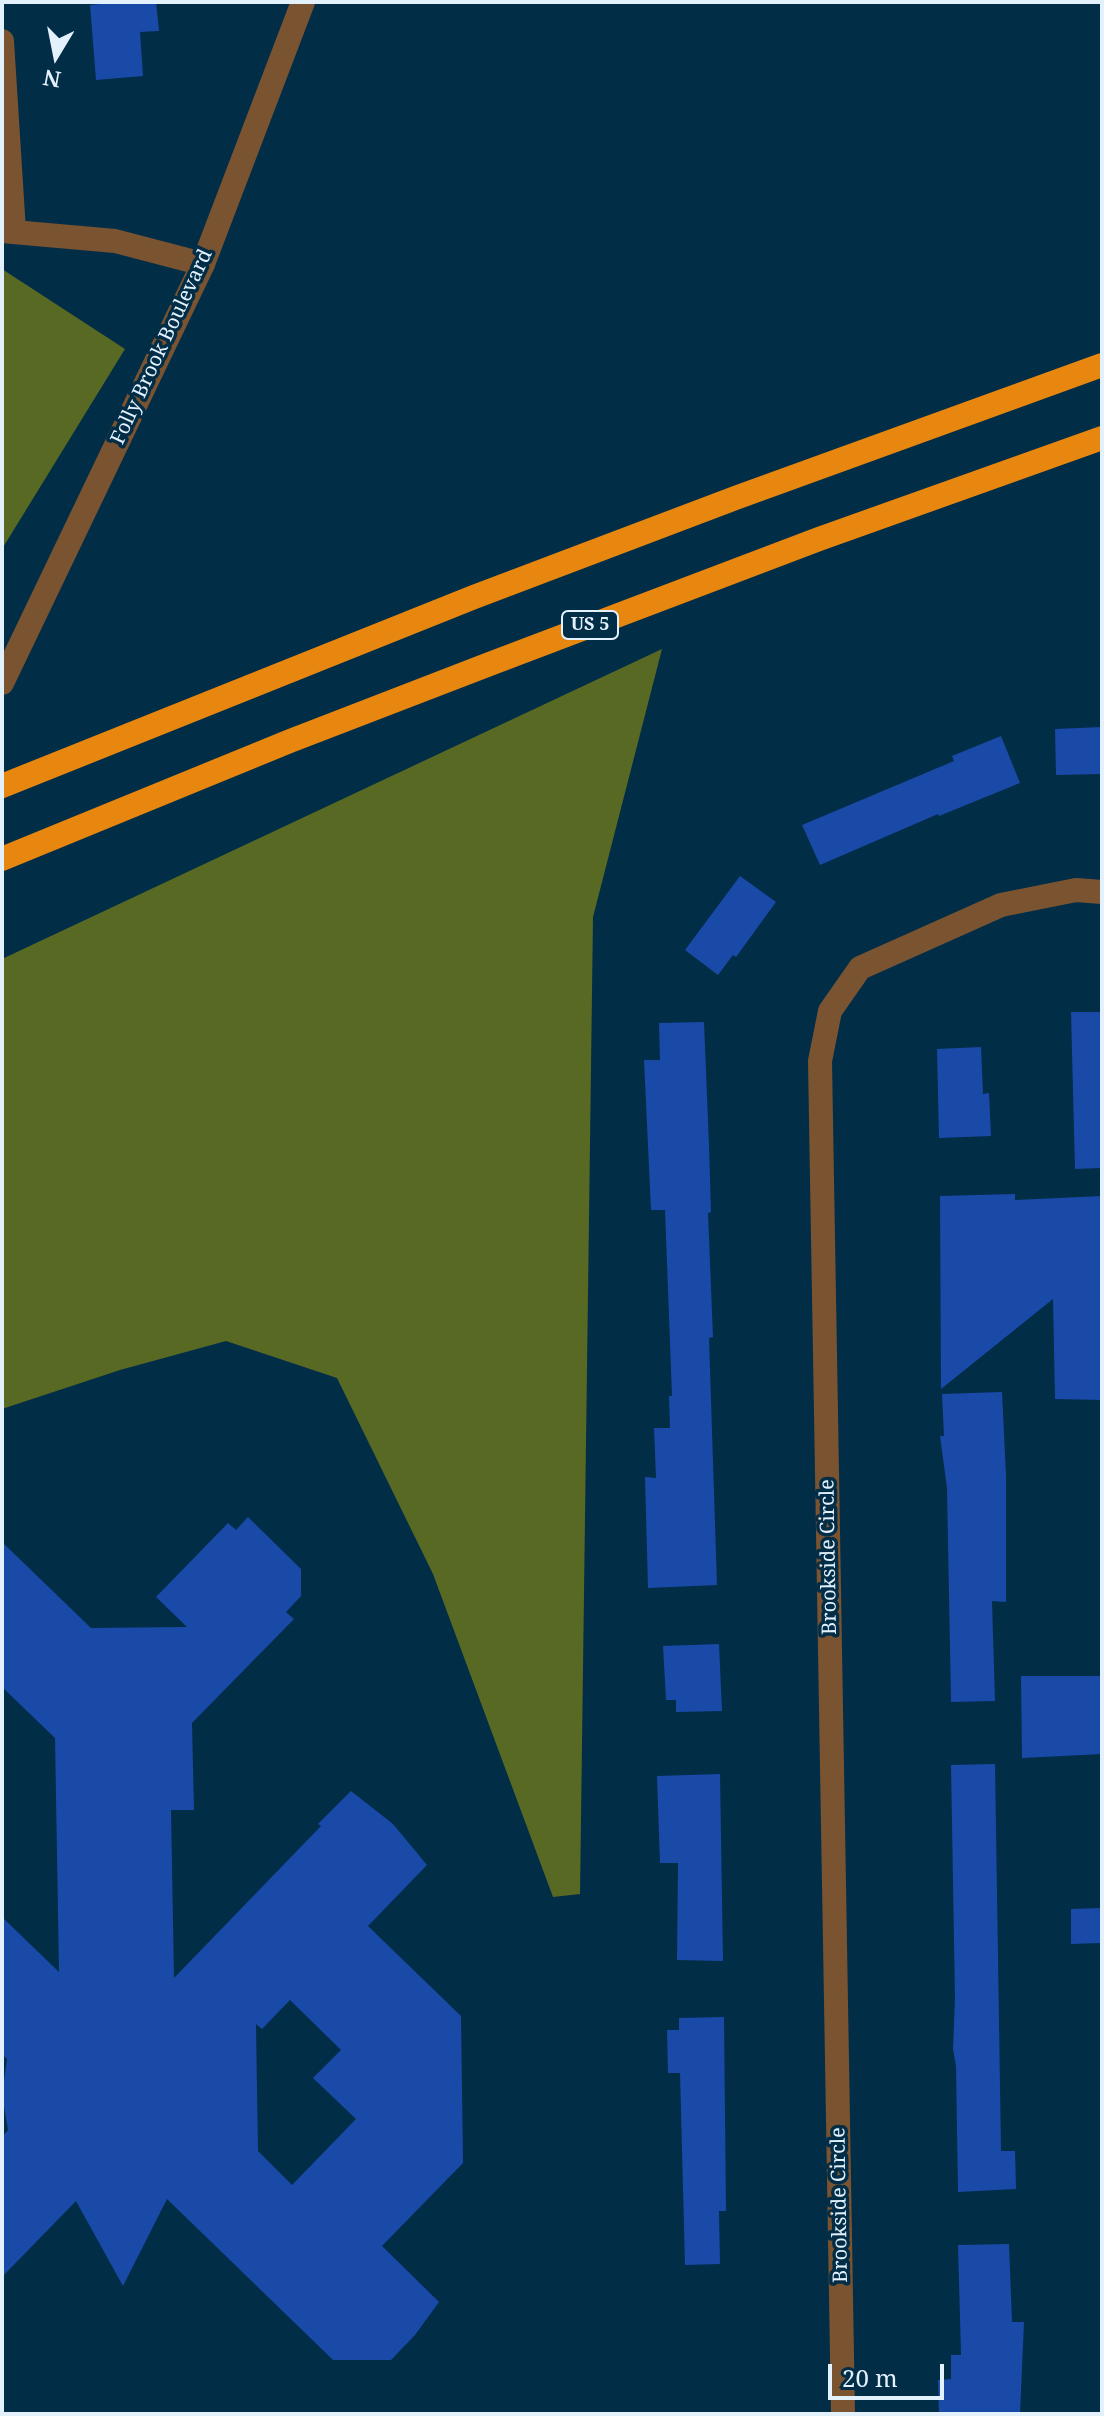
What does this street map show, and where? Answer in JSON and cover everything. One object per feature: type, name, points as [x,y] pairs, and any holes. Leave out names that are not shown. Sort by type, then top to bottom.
[{"type":"highway","points":[[2,786],[513,582],[1102,365]]},
{"type":"highway","name":"US 5","points":[[2,859],[290,741],[683,590],[1102,438]]},
{"type":"street","name":"Folly Brook Boulevard","points":[[2,683],[203,264],[303,2]]},
{"type":"street","points":[[2,41],[8,231],[115,241],[203,264]]},
{"type":"street","name":"Brookside Circle","points":[[843,2414],[820,1061],[830,1011],[860,968],[1001,905],[1076,890],[1102,892]]},
{"type":"green space","points":[[2,269],[125,349],[2,549]]},
{"type":"green space","points":[[662,649],[593,917],[580,1894],[553,1897],[433,1574],[337,1378],[226,1341],[120,1370],[2,1409],[2,959]]},
{"type":"building","points":[[156,2],[159,31],[140,32],[143,76],[96,80],[90,5]]},
{"type":"building","points":[[1102,727],[1102,774],[1056,775],[1055,729]]},
{"type":"building","points":[[1001,736],[1020,783],[938,814],[820,865],[802,825],[954,761],[952,756]]},
{"type":"building","points":[[740,876],[776,902],[736,957],[733,955],[718,975],[685,950]]},
{"type":"building","points":[[1071,1012],[1102,1012],[1102,1168],[1075,1169]]},
{"type":"building","points":[[704,1022],[711,1212],[708,1213],[713,1337],[709,1338],[717,1585],[648,1588],[645,1477],[656,1478],[654,1428],[670,1428],[669,1396],[672,1396],[665,1210],[651,1210],[644,1060],[660,1060],[659,1023]]},
{"type":"building","points":[[981,1047],[983,1094],[989,1093],[991,1136],[939,1138],[937,1049]]},
{"type":"building","points":[[1015,1194],[1015,1200],[1102,1196],[1102,1400],[1055,1399],[1053,1299],[941,1389],[940,1196]]},
{"type":"building","points":[[1002,1392],[1006,1602],[992,1601],[995,1701],[951,1702],[947,1488],[940,1436],[944,1436],[942,1394]]},
{"type":"building","points":[[248,1517],[301,1569],[301,1596],[286,1612],[294,1619],[192,1723],[194,1810],[171,1810],[174,1978],[351,1791],[393,1824],[427,1865],[368,1926],[461,2016],[463,2163],[382,2246],[439,2302],[415,2335],[391,2360],[333,2360],[167,2199],[123,2286],[76,2201],[2,2277],[2,2137],[8,2130],[2,2095],[7,2059],[2,2054],[2,1917],[59,1972],[55,1738],[2,1687],[2,1542],[91,1628],[187,1627],[156,1597],[228,1523],[236,1530]],"holes":[[[290,2000],[341,2050],[313,2078],[356,2119],[292,2185],[258,2151],[256,2024],[262,2029]]]},
{"type":"building","points":[[719,1644],[722,1711],[676,1712],[676,1700],[666,1700],[663,1646]]},
{"type":"building","points":[[1021,1676],[1102,1676],[1102,1754],[1022,1758]]},
{"type":"building","points":[[995,1764],[1001,2151],[1015,2151],[1016,2189],[958,2192],[956,2066],[953,2049],[951,1765]]},
{"type":"building","points":[[720,1774],[723,1961],[677,1960],[678,1863],[660,1863],[657,1776]]},
{"type":"building","points":[[1102,1908],[1102,1943],[1071,1944],[1071,1909]]},
{"type":"building","points":[[724,2017],[726,2211],[719,2211],[720,2264],[685,2265],[680,2073],[668,2073],[667,2030],[679,2030],[679,2018]]},
{"type":"building","points":[[1009,2244],[1012,2322],[1024,2322],[1020,2414],[939,2414],[938,2380],[951,2379],[951,2355],[961,2355],[958,2245]]}]
